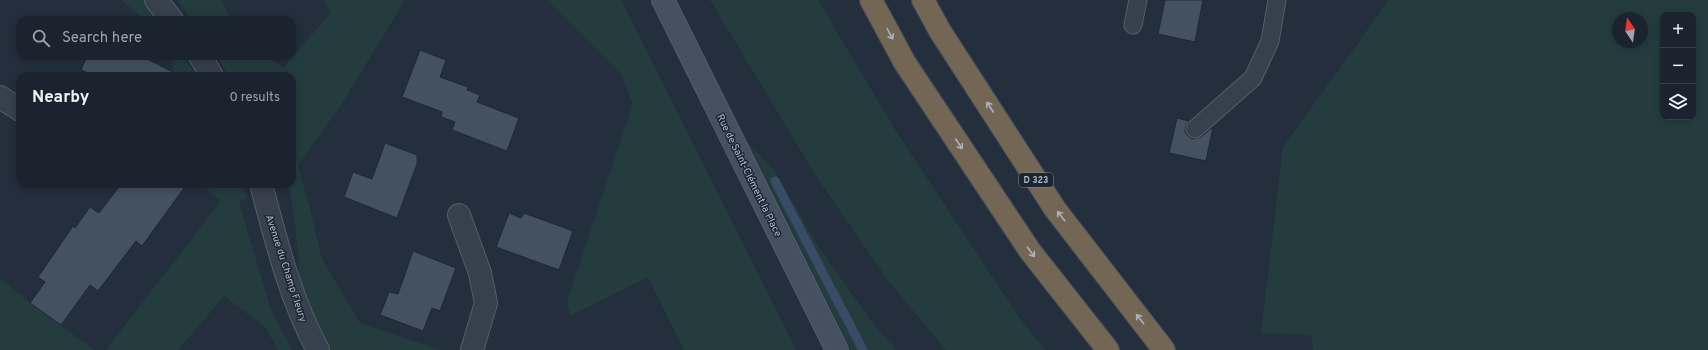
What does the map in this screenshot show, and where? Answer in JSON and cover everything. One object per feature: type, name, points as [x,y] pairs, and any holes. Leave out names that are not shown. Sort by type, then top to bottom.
[{"type":"highway","points":[[871,0],[905,63],[1030,251],[1108,350]]},
{"type":"highway","name":"D 323","points":[[923,0],[940,31],[1055,209],[1164,350]]},
{"type":"street","points":[[156,0],[169,16]]},
{"type":"street","name":"Rue de Saint-Clément la Place","points":[[663,0],[837,350]]},
{"type":"street","points":[[202,60],[210,72]]},
{"type":"street","points":[[0,97],[16,107]]},
{"type":"street","name":"Avenue du Champ Fleury","points":[[262,188],[280,253],[298,306],[307,330],[318,350]]},
{"type":"street","points":[[459,215],[480,273],[486,302],[472,350]]},
{"type":"lane","points":[[1133,25],[1138,0]]},
{"type":"lane","points":[[1195,129],[1253,78],[1270,41],[1277,0]]},
{"type":"green space","points":[[122,0],[143,0],[157,16],[140,16]]},
{"type":"green space","points":[[178,0],[221,0],[229,16],[189,16]]},
{"type":"green space","points":[[324,0],[405,0],[341,105],[298,165],[322,259],[360,323],[440,350],[325,350],[298,282],[299,261],[294,216],[289,188],[296,188],[296,72],[226,72],[219,60],[273,60],[283,68],[290,60],[296,60],[296,53],[331,13]]},
{"type":"green space","points":[[547,0],[621,0],[796,350],[684,350],[648,277],[570,316],[567,302],[633,104],[621,74]]},
{"type":"green space","points":[[710,0],[818,0],[897,133],[1019,317],[1045,350],[946,350],[887,279],[818,179]]},
{"type":"green space","points":[[1389,0],[1708,0],[1708,350],[1313,350],[1311,335],[1261,333],[1283,147]]},
{"type":"green space","points":[[171,60],[187,60],[194,72],[170,72],[174,65]]},
{"type":"green space","points":[[749,144],[776,173],[819,248],[875,326],[896,350],[851,350]]},
{"type":"green space","points":[[205,188],[244,188],[247,198],[239,202],[270,307],[292,350],[278,350],[265,327],[224,296],[178,350],[106,350],[221,201]]},
{"type":"green space","points":[[0,278],[30,303],[94,350],[0,350]]},
{"type":"building","points":[[1165,0],[1203,0],[1195,42],[1158,34]]},
{"type":"building","points":[[420,50],[446,60],[440,77],[468,87],[467,90],[480,95],[477,102],[519,118],[507,151],[452,130],[455,122],[441,117],[442,112],[402,97]]},
{"type":"building","points":[[85,60],[149,60],[173,72],[85,72],[81,70]]},
{"type":"building","points":[[1177,118],[1189,121],[1186,125],[1185,131],[1192,139],[1201,137],[1213,127],[1206,161],[1169,153]]},
{"type":"building","points":[[385,143],[417,155],[417,164],[397,218],[344,197],[353,172],[372,179]]},
{"type":"building","points":[[118,188],[184,188],[142,246],[136,241],[98,291],[90,285],[61,325],[30,303],[45,282],[38,277],[73,226],[75,228],[90,207],[99,213]]},
{"type":"building","points":[[509,213],[521,218],[524,213],[573,231],[559,270],[496,247]]},
{"type":"building","points":[[413,251],[456,268],[440,311],[432,308],[423,331],[380,315],[389,292],[398,294]]},
{"type":"waterway","points":[[775,181],[863,350]]}]
